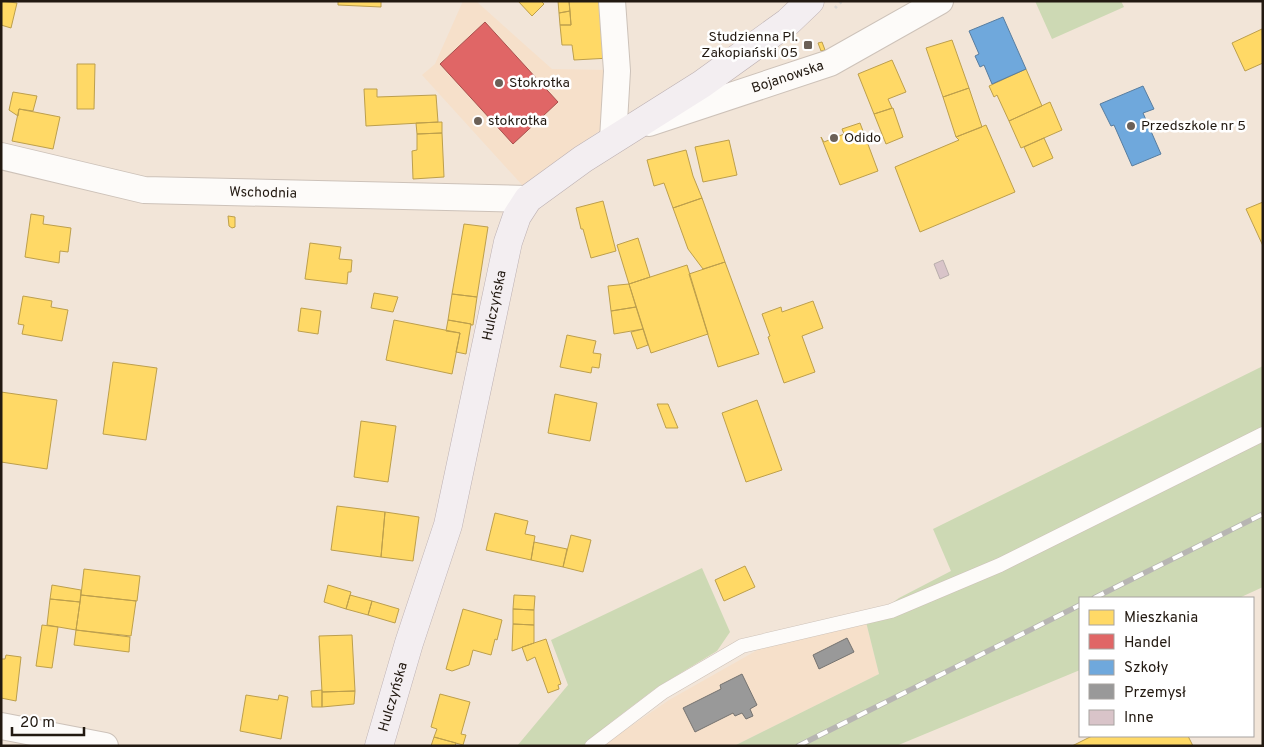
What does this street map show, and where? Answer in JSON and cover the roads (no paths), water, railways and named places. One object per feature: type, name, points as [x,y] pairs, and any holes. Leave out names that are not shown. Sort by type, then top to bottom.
[{"type":"main road","name":"Hulczyńska","points":[[379,746],[409,643],[448,524],[508,242],[517,216],[528,199],[583,159],[702,84],[788,22],[800,5]]},
{"type":"street","points":[[612,1],[620,135]]},
{"type":"street","name":"Bojanowska","points":[[620,135],[830,63],[940,1]]},
{"type":"street","name":"Wschodnia","points":[[1,156],[144,190],[528,199]]},
{"type":"street","points":[[1,726],[105,746]]},
{"type":"lane","points":[[592,746],[663,692],[742,646],[891,611],[1000,565],[1263,434]]},
{"type":"railway","points":[[1096,597],[1263,514]]},
{"type":"railway","points":[[798,746],[1079,606]]},
{"type":"place","name":"Studzienna Pl. Zakopiański 05","points":[[808,45]]},
{"type":"place","name":"Stokrotka","points":[[499,83]]},
{"type":"place","name":"stokrotka","points":[[478,121]]},
{"type":"place","name":"Przedszkole nr 5","points":[[1131,126]]},
{"type":"place","name":"Odido","points":[[834,138]]}]
